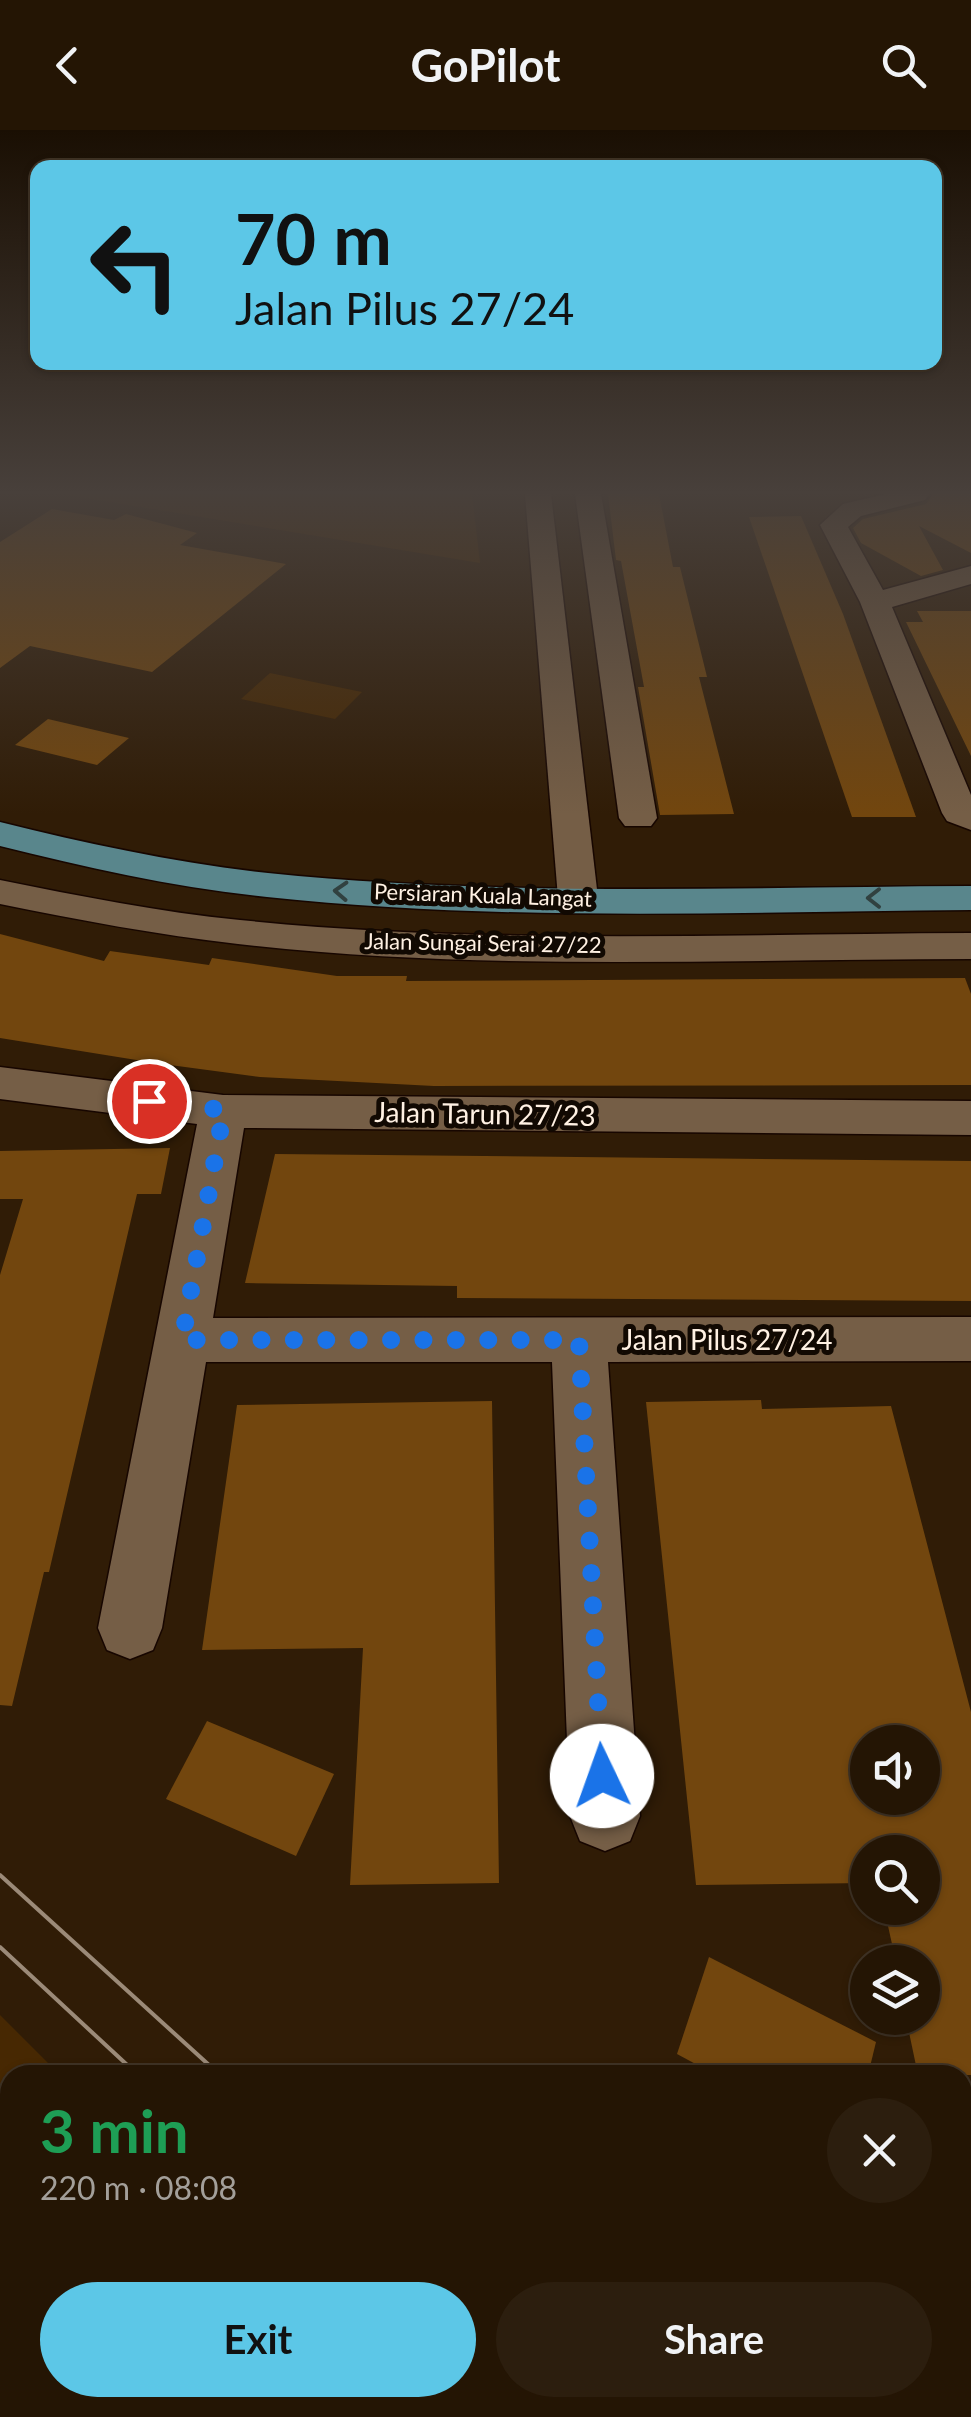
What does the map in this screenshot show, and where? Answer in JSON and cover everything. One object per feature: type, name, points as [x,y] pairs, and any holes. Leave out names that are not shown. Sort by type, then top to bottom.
[{"type":"main road","name":"Persiaran Kuala Langat","points":[[0,808],[138,838],[577,882],[971,898]]},
{"type":"main road","name":"Persiaran Kuala Langat","points":[[0,834],[167,871],[267,885],[577,882],[971,867]]},
{"type":"street","points":[[549,601],[577,882]]},
{"type":"street","points":[[604,601],[638,818]]},
{"type":"street","points":[[880,601],[875,602],[960,813],[971,818]]},
{"type":"street","name":"Jalan Sungai Serai 27/22","points":[[0,892],[68,909],[197,929],[361,942],[971,946]]},
{"type":"street","name":"Jalan Tarun 27/23","points":[[0,1082],[224,1110],[971,1118]]},
{"type":"street","points":[[130,1628],[224,1110]]},
{"type":"street","name":"Jalan Pilus 27/24","points":[[182,1340],[971,1339]]},
{"type":"street","points":[[579,1340],[605,1816]]},
{"type":"shaded area","points":[[270,673],[362,692],[335,719],[241,699]]},
{"type":"shaded area","points":[[0,2015],[50,2065],[0,2065]]},
{"type":"building","points":[[0,601],[240,601],[152,672],[30,646],[0,668]]},
{"type":"building","points":[[628,601],[688,601],[707,677],[699,677],[734,814],[660,815],[638,687],[644,687]]},
{"type":"building","points":[[778,601],[837,601],[916,817],[852,817]]},
{"type":"building","points":[[917,611],[971,611],[971,756],[906,622],[923,622]]},
{"type":"building","points":[[48,719],[129,738],[97,765],[15,745]]},
{"type":"building","points":[[0,934],[104,961],[110,951],[209,965],[212,958],[337,976],[407,976],[406,981],[965,978],[971,994],[971,1085],[434,1086],[260,1077],[155,1063],[0,1038]]},
{"type":"building","points":[[170,1148],[161,1194],[137,1194],[49,1572],[44,1572],[12,1706],[0,1705],[0,1275],[23,1199],[0,1199],[0,1151]]},
{"type":"building","points":[[275,1154],[971,1161],[971,1301],[457,1298],[457,1286],[245,1283]]},
{"type":"building","points":[[761,1400],[762,1409],[891,1406],[971,1712],[971,2065],[916,2065],[910,2035],[940,2035],[940,1945],[892,1945],[888,1925],[940,1925],[940,1835],[850,1835],[850,1883],[696,1885],[646,1402]]},
{"type":"building","points":[[492,1401],[499,1883],[350,1885],[363,1648],[202,1650],[237,1405]]},
{"type":"building","points":[[207,1721],[334,1774],[296,1856],[166,1799]]},
{"type":"building","points":[[709,1957],[850,2029],[850,2035],[862,2035],[876,2042],[870,2065],[697,2065],[677,2054]]},
{"type":"tram line","points":[[0,1875],[209,2065]]},
{"type":"tram line","points":[[0,1947],[127,2065]]},
{"type":"route","points":[[149,1101],[224,1110],[182,1340],[579,1340],[602,1776]]}]
